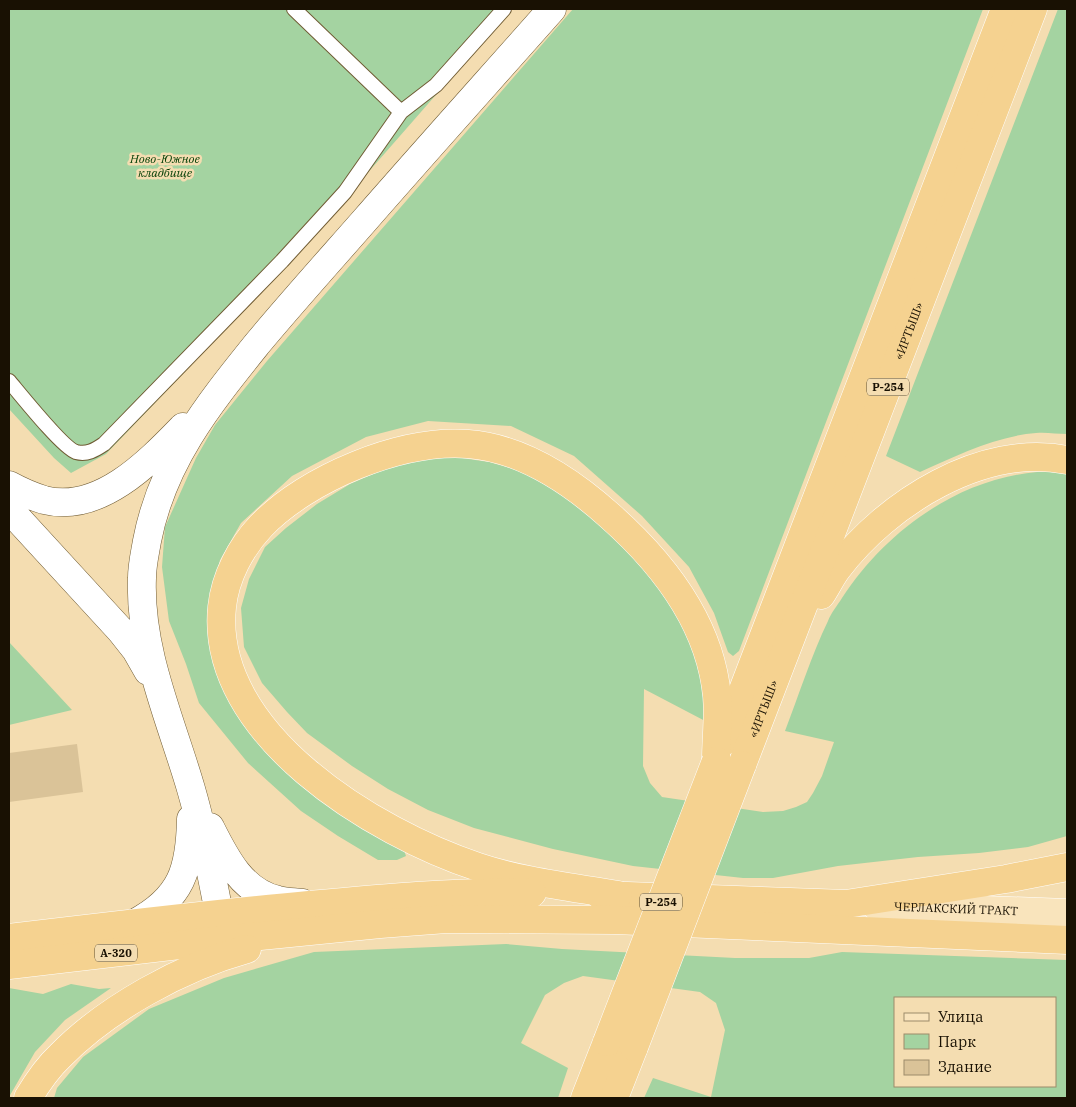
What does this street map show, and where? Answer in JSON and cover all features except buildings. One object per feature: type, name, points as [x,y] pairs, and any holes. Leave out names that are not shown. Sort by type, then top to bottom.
[{"type":"highway","name":"Р-254","points":[[585,1098],[1005,9]]},
{"type":"highway","name":"«ИРТЫШ»","points":[[614,1098],[1034,9]]},
{"type":"highway","points":[[618,895],[518,879],[479,868],[438,852],[370,818],[345,802],[284,751],[250,710],[230,669],[223,646],[222,604],[228,579],[246,544],[260,526],[282,507],[310,489],[370,460],[400,450],[436,444],[469,444],[494,448],[539,465],[573,485],[619,523],[662,569],[682,596],[694,617],[706,645],[713,669],[717,698],[716,761]]},
{"type":"highway","points":[[772,692],[820,597],[836,570],[876,526],[902,506],[934,487],[965,472],[996,462],[1024,457],[1051,457],[1067,460]]},
{"type":"highway","points":[[222,940],[219,913],[378,898],[448,893],[509,892],[846,904],[1006,879],[1067,867]]},
{"type":"highway","name":"А-320","points":[[9,938],[219,913]]},
{"type":"highway","points":[[28,1098],[59,1056],[85,1033],[116,1010],[155,987],[222,956],[311,931],[446,920],[615,920],[1067,940]]},
{"type":"highway","name":"А-320","points":[[9,965],[311,931]]},
{"type":"main road","name":"ЧЕРЛАКСКИЙ ТРАКТ","points":[[846,904],[1067,914]]},
{"type":"street","points":[[219,913],[205,841],[158,687],[147,639],[142,577],[151,520],[173,462],[186,438],[222,387],[293,302],[552,9]]},
{"type":"street","points":[[9,484],[27,494],[61,502],[82,500],[98,494],[117,484],[151,458],[222,387]]},
{"type":"street","points":[[9,509],[121,631],[136,650],[158,687]]},
{"type":"street","points":[[191,790],[221,849],[246,884],[276,900],[310,905]]},
{"type":"street","points":[[136,923],[154,914],[177,887],[183,874],[190,843],[191,790]]},
{"type":"lane","points":[[294,9],[401,112]]},
{"type":"lane","points":[[9,380],[62,442],[75,452],[92,452],[104,444],[269,275],[345,192],[401,112],[436,85],[504,9]]},
{"type":"green space","name":"Ново-Южное кладбище","points":[[9,9],[511,9],[287,265],[106,454],[71,473],[54,458],[9,409]]},
{"type":"green space","points":[[573,9],[983,9],[739,651],[733,656],[728,652],[714,613],[689,567],[642,516],[574,456],[511,426],[428,421],[366,437],[292,476],[241,523],[220,560],[207,612],[217,663],[234,703],[402,845],[406,856],[397,860],[378,860],[301,811],[248,763],[199,703],[169,621],[162,567],[165,527],[196,458],[215,425],[267,361]]},
{"type":"green space","points":[[1058,9],[1067,9],[1067,434],[1036,433],[1006,438],[991,442],[920,472],[886,456]]},
{"type":"green space","points":[[455,457],[489,462],[520,471],[555,488],[619,537],[675,607],[696,649],[707,722],[644,689],[643,766],[650,783],[662,797],[763,812],[783,811],[807,802],[822,776],[834,742],[785,731],[831,615],[859,574],[879,551],[926,513],[951,498],[979,485],[1007,477],[1037,472],[1067,474],[1067,836],[1028,847],[838,866],[773,878],[743,878],[633,866],[553,849],[474,828],[428,810],[388,789],[352,766],[307,733],[262,683],[244,647],[241,608],[249,579],[265,547],[317,504],[350,484],[387,468],[424,459]]},
{"type":"green space","points":[[9,642],[72,710],[9,725]]},
{"type":"green space","points":[[506,944],[562,949],[735,958],[809,958],[842,952],[1067,960],[1067,1098],[644,1098],[653,1078],[711,1097],[725,1030],[716,1003],[700,992],[583,976],[564,983],[545,995],[521,1043],[568,1068],[558,1098],[54,1098],[57,1088],[83,1057],[149,1009],[224,978],[314,952]]},
{"type":"green space","points":[[71,984],[99,989],[111,988],[65,1020],[35,1052],[9,1097],[9,988],[43,994]]}]
